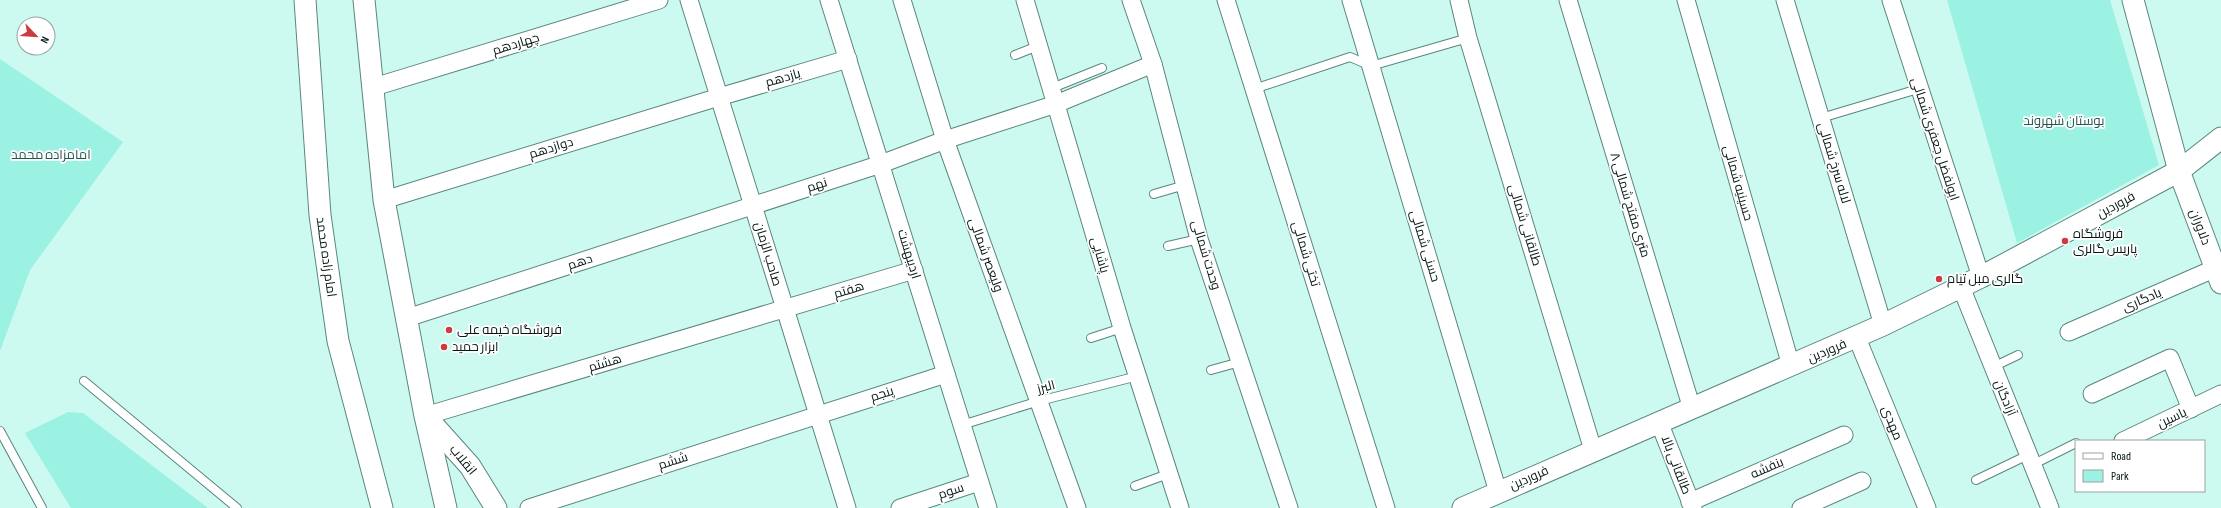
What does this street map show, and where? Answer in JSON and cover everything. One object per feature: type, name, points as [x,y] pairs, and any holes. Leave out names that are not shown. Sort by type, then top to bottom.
[{"type":"street","name":"امام زاده محمد","points":[[305,0],[320,215],[338,341],[382,508]]},
{"type":"street","points":[[364,0],[374,87],[384,200],[425,416],[446,508]]},
{"type":"street","name":"چهاردهم","points":[[374,87],[659,0]]},
{"type":"street","name":"صاحب الزمان","points":[[689,0],[847,508]]},
{"type":"street","name":"اردیبهشت","points":[[829,0],[988,508]]},
{"type":"street","name":"ولیعصر شمالی","points":[[902,0],[945,140],[1077,508]]},
{"type":"street","name":"پاشایی","points":[[1025,0],[1122,328],[1180,508]]},
{"type":"street","name":"وحدت شمالی","points":[[1131,0],[1152,64],[1200,239],[1289,508]]},
{"type":"street","name":"تختی شمالی","points":[[1226,0],[1386,508]]},
{"type":"street","name":"حسنی شمالی","points":[[1351,0],[1498,492]]},
{"type":"street","name":"طالقانی شمالی","points":[[1459,0],[1468,38],[1593,450]]},
{"type":"street","name":"۸ متری مفتح شمالی","points":[[1568,0],[1692,410]]},
{"type":"street","name":"حسینیه شمالی","points":[[1686,0],[1791,366]]},
{"type":"street","name":"لاله سرخ شمالی","points":[[1785,0],[1884,325]]},
{"type":"street","name":"ابولفضل جعفری شمالی","points":[[1890,0],[1981,277]]},
{"type":"street","points":[[2133,0],[2179,170]]},
{"type":"street","name":"یازدهم","points":[[719,97],[848,59]]},
{"type":"street","name":"نهم","points":[[753,205],[880,164],[945,140],[1054,96],[1152,64]]},
{"type":"street","name":"دوازدهم","points":[[384,200],[719,97]]},
{"type":"street","name":"فروردین","points":[[1463,508],[1593,450],[1659,422],[1692,410],[1884,325],[1981,277],[2179,170],[2221,138]]},
{"type":"street","name":"دلاوران","points":[[2179,170],[2218,276]]},
{"type":"street","name":"دهم","points":[[407,318],[753,205]]},
{"type":"street","name":"هفتم","points":[[785,309],[914,270]]},
{"type":"street","name":"یادگاری","points":[[2069,332],[2218,276]]},
{"type":"street","name":"آزادگان","points":[[1961,287],[2030,460],[2047,507]]},
{"type":"street","name":"هشتم","points":[[425,416],[785,309]]},
{"type":"street","name":"مهدی","points":[[1857,338],[1927,508]]},
{"type":"street","points":[[2092,394],[2170,358],[2191,409]]},
{"type":"street","name":"پنجم","points":[[818,415],[946,374]]},
{"type":"street","name":"یاسین","points":[[2125,440],[2221,394]]},
{"type":"street","name":"ششم","points":[[529,508],[818,415]]},
{"type":"street","name":"انقلاب","points":[[425,416],[470,466],[496,508]]},
{"type":"street","name":"طالقانی بالا","points":[[1659,422],[1691,505]]},
{"type":"street","name":"بنفشه","points":[[1691,505],[1844,435]]},
{"type":"street","name":"سوم","points":[[900,508],[979,482]]},
{"type":"street","points":[[1801,508],[1862,482]]},
{"type":"lane","points":[[1254,89],[1350,57],[1371,66],[1468,38]]},
{"type":"lane","points":[[1015,55],[1038,46]]},
{"type":"lane","points":[[1054,96],[1102,68]]},
{"type":"lane","points":[[1821,118],[1918,89]]},
{"type":"lane","points":[[1154,194],[1185,184]]},
{"type":"lane","points":[[1168,246],[1200,239]]},
{"type":"lane","points":[[1091,338],[1122,328]]},
{"type":"lane","points":[[1993,367],[2018,356]]},
{"type":"lane","points":[[1211,370],[1240,362]]},
{"type":"lane","name":"البرز","points":[[962,425],[1039,401],[1138,376]]},
{"type":"lane","points":[[84,381],[237,508]]},
{"type":"lane","points":[[0,431],[42,508]]},
{"type":"lane","points":[[1976,480],[2075,443]]},
{"type":"lane","points":[[1135,486],[1168,474]]},
{"type":"green space","name":"بوستان شهروند","points":[[1947,0],[2110,0],[2159,165],[2017,243]]},
{"type":"green space","name":"امامزاده محمد","points":[[0,59],[123,142],[30,270],[0,351]]},
{"type":"green space","points":[[68,412],[83,413],[208,508],[71,508],[25,433]]},
{"type":"place","name":"فروشگاه پاریس گالری","points":[[2065,241]]},
{"type":"place","name":"گالری مبل تیام","points":[[1939,279]]},
{"type":"place","name":"فروشگاه خیمه علی","points":[[449,330]]},
{"type":"place","name":"ابزار حمید","points":[[444,347]]}]
